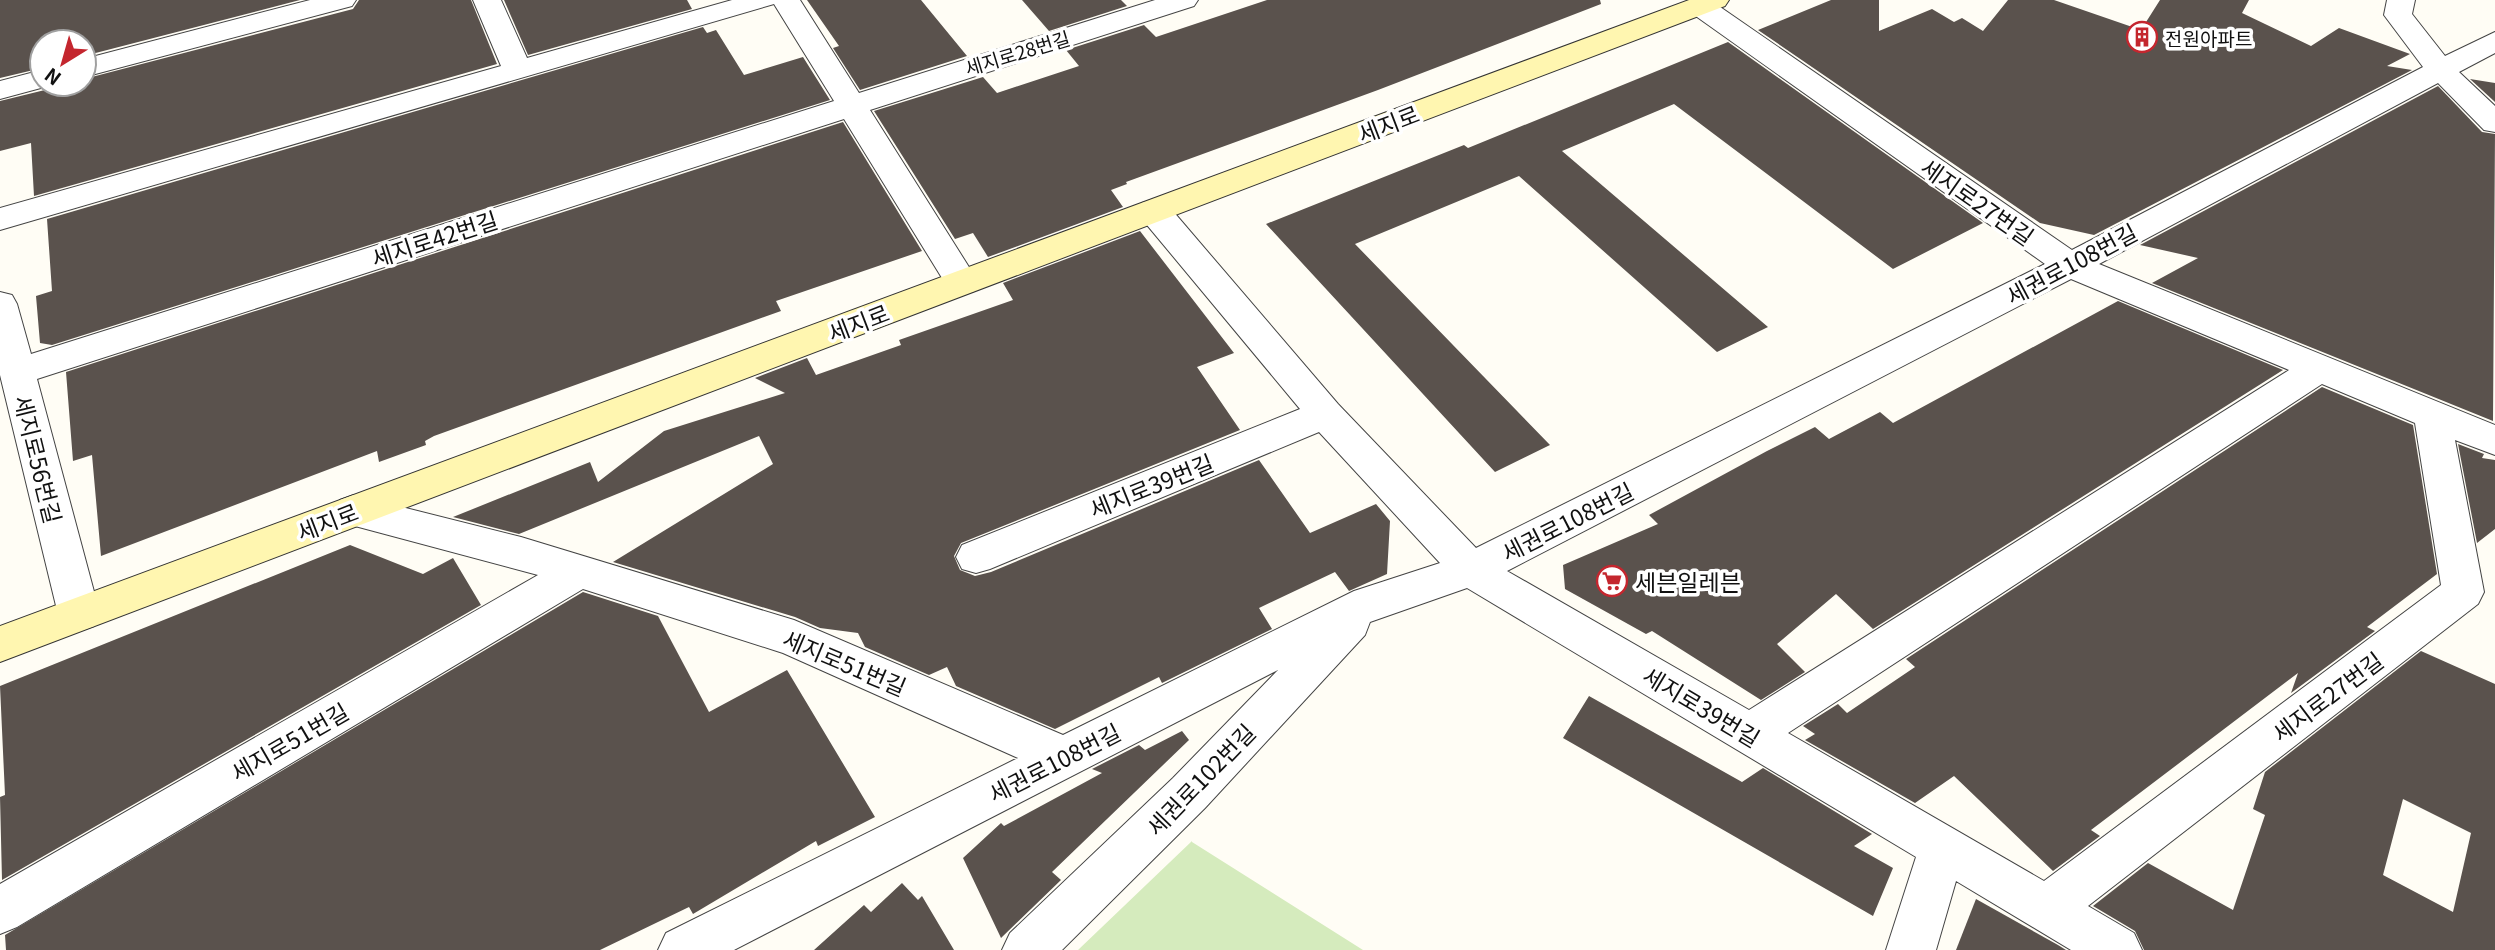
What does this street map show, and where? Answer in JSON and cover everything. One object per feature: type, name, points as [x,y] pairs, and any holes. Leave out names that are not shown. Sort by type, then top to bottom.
[{"type":"street","points":[[98,64],[342,0]]},
{"type":"street","points":[[486,0],[518,70]]},
{"type":"street","points":[[0,219],[763,0]]},
{"type":"street","points":[[786,0],[962,283]]},
{"type":"street","name":"세지로28번길","points":[[851,104],[1184,0]]},
{"type":"street","points":[[2401,0],[2398,15],[2439,68],[2495,123]]},
{"type":"street","name":"세지로","points":[[0,644],[1708,3]]},
{"type":"street","name":"세지로27번길","points":[[1708,3],[2070,265],[2495,441]]},
{"type":"street","name":"세권로108번길","points":[[683,950],[1369,603],[1471,570],[2070,265],[2439,68],[2487,54]]},
{"type":"street","points":[[0,90],[28,83]]},
{"type":"street","name":"세지로42번길","points":[[17,372],[851,104]]},
{"type":"street","name":"세지로39번길","points":[[1154,211],[1325,414],[1471,570],[2118,950]]},
{"type":"street","name":"세지로56번길","points":[[0,304],[79,614]]},
{"type":"street","points":[[1749,734],[2318,369]]},
{"type":"street","name":"세지로39번길","points":[[976,557],[1325,414]]},
{"type":"street","name":"세지로27번길","points":[[2047,908],[2463,592],[2432,415]]},
{"type":"street","name":"세지로51번길","points":[[354,511],[521,553],[794,638],[1064,757]]},
{"type":"street","name":"세지로51번길","points":[[0,910],[579,571]]},
{"type":"street","name":"세권로102번길","points":[[1027,950],[1189,793],[1369,603]]},
{"type":"street","points":[[1911,950],[1943,848]]},
{"type":"green space","points":[[1192,842],[1363,950],[1078,950]]},
{"type":"building","points":[[0,0],[300,0],[98,52],[98,28],[28,28],[28,71],[0,78]]},
{"type":"building","points":[[359,0],[471,0],[497,64],[34,196],[31,143],[0,151],[0,101],[28,94],[28,98],[98,98],[98,75],[353,9]]},
{"type":"building","points":[[504,0],[687,0],[692,9],[528,55]]},
{"type":"building","points":[[807,0],[921,0],[967,56],[860,90],[833,48],[839,46]]},
{"type":"building","points":[[1022,0],[1121,0],[1127,6],[1049,31]]},
{"type":"building","points":[[1267,0],[1600,0],[1601,4],[1378,90],[1126,182],[1127,184],[1111,190],[1123,207],[988,257],[973,233],[955,239],[874,111],[983,77],[997,93],[1079,66],[1066,50],[1144,25],[1156,37]]},
{"type":"building","points":[[1831,0],[1879,0],[1879,31],[1932,9],[1954,22],[1962,18],[1983,31],[2008,0],[2054,0],[2141,30],[2160,0],[2249,0],[2242,13],[2311,46],[2339,28],[2410,54],[2387,66],[2412,70],[2094,235],[2040,223],[1758,30]]},
{"type":"building","points":[[703,27],[707,33],[716,30],[744,75],[803,57],[830,100],[52,345],[40,343],[36,296],[52,291],[47,219]]},
{"type":"building","points":[[1728,42],[1983,223],[1893,269],[1674,104],[1562,151],[1768,327],[1717,352],[1519,176],[1355,244],[1550,445],[1495,472],[1266,224],[1464,145],[1468,148]]},
{"type":"building","points":[[2470,79],[2495,83],[2495,102]]},
{"type":"building","points":[[2438,86],[2482,132],[2495,134],[2493,421],[2152,283],[2198,258],[2140,245]]},
{"type":"building","points":[[843,122],[922,251],[776,301],[781,311],[434,436],[425,441],[426,445],[379,462],[377,451],[101,556],[92,455],[73,461],[66,372]]},
{"type":"building","points":[[1140,231],[1234,353],[1197,367],[1240,430],[961,543],[954,556],[960,570],[975,576],[991,572],[1259,460],[1310,533],[1376,504],[1390,521],[1387,574],[1349,591],[1335,572],[1259,608],[1272,629],[1162,683],[1159,677],[1055,729],[956,686],[947,667],[929,675],[865,647],[858,633],[820,628],[795,617],[613,562],[773,464],[759,436],[519,534],[453,517],[590,462],[598,482],[664,431],[785,393],[755,378],[807,358],[816,375],[901,345],[899,340],[1013,300],[1003,283]]},
{"type":"building","points":[[2118,301],[2283,370],[1873,629],[1836,594],[1777,644],[1805,672],[1761,700],[1652,631],[1646,634],[1565,589],[1563,565],[1658,524],[1649,515],[1767,451],[1815,427],[1829,439],[1880,412],[1893,423]]},
{"type":"building","points":[[2322,387],[2413,425],[2437,574],[2367,627],[2375,631],[2291,693],[2298,673],[2091,830],[2100,836],[2053,871],[1954,776],[1915,803],[1805,740],[1815,734],[1803,726],[1838,704],[1847,713],[1915,667],[1906,659]]},
{"type":"building","points":[[2458,444],[2484,454],[2482,458],[2495,460],[2495,529],[2477,543]]},
{"type":"building","points":[[350,545],[423,574],[453,558],[481,605],[2,880],[0,797],[5,795],[0,686]]},
{"type":"building","points":[[583,592],[658,616],[709,712],[787,670],[875,817],[818,846],[816,841],[693,914],[689,907],[600,950],[6,950],[5,935]]},
{"type":"building","points":[[2421,651],[2495,684],[2495,950],[2144,950],[2135,931],[2093,906],[2148,863],[2233,910],[2265,815],[2253,809],[2265,772]],"holes":[[[2403,799],[2471,833],[2453,912],[2383,875]]]},
{"type":"building","points":[[1589,696],[1742,782],[1763,768],[1872,834],[1854,846],[1893,868],[1873,916],[1563,738]]},
{"type":"building","points":[[1182,731],[1189,740],[1052,872],[1061,880],[1001,938],[963,858],[1001,823],[1004,826],[1102,773],[1092,769],[1139,745],[1145,750]]},
{"type":"building","points":[[902,883],[918,900],[922,896],[954,950],[814,950],[864,905],[871,912]]},
{"type":"building","points":[[1976,899],[2058,945],[2066,950],[1956,950]]},
{"type":"place","name":"전원아파트","points":[[2142,37]]},
{"type":"place","name":"세븐일레븐","points":[[1612,581]]}]
